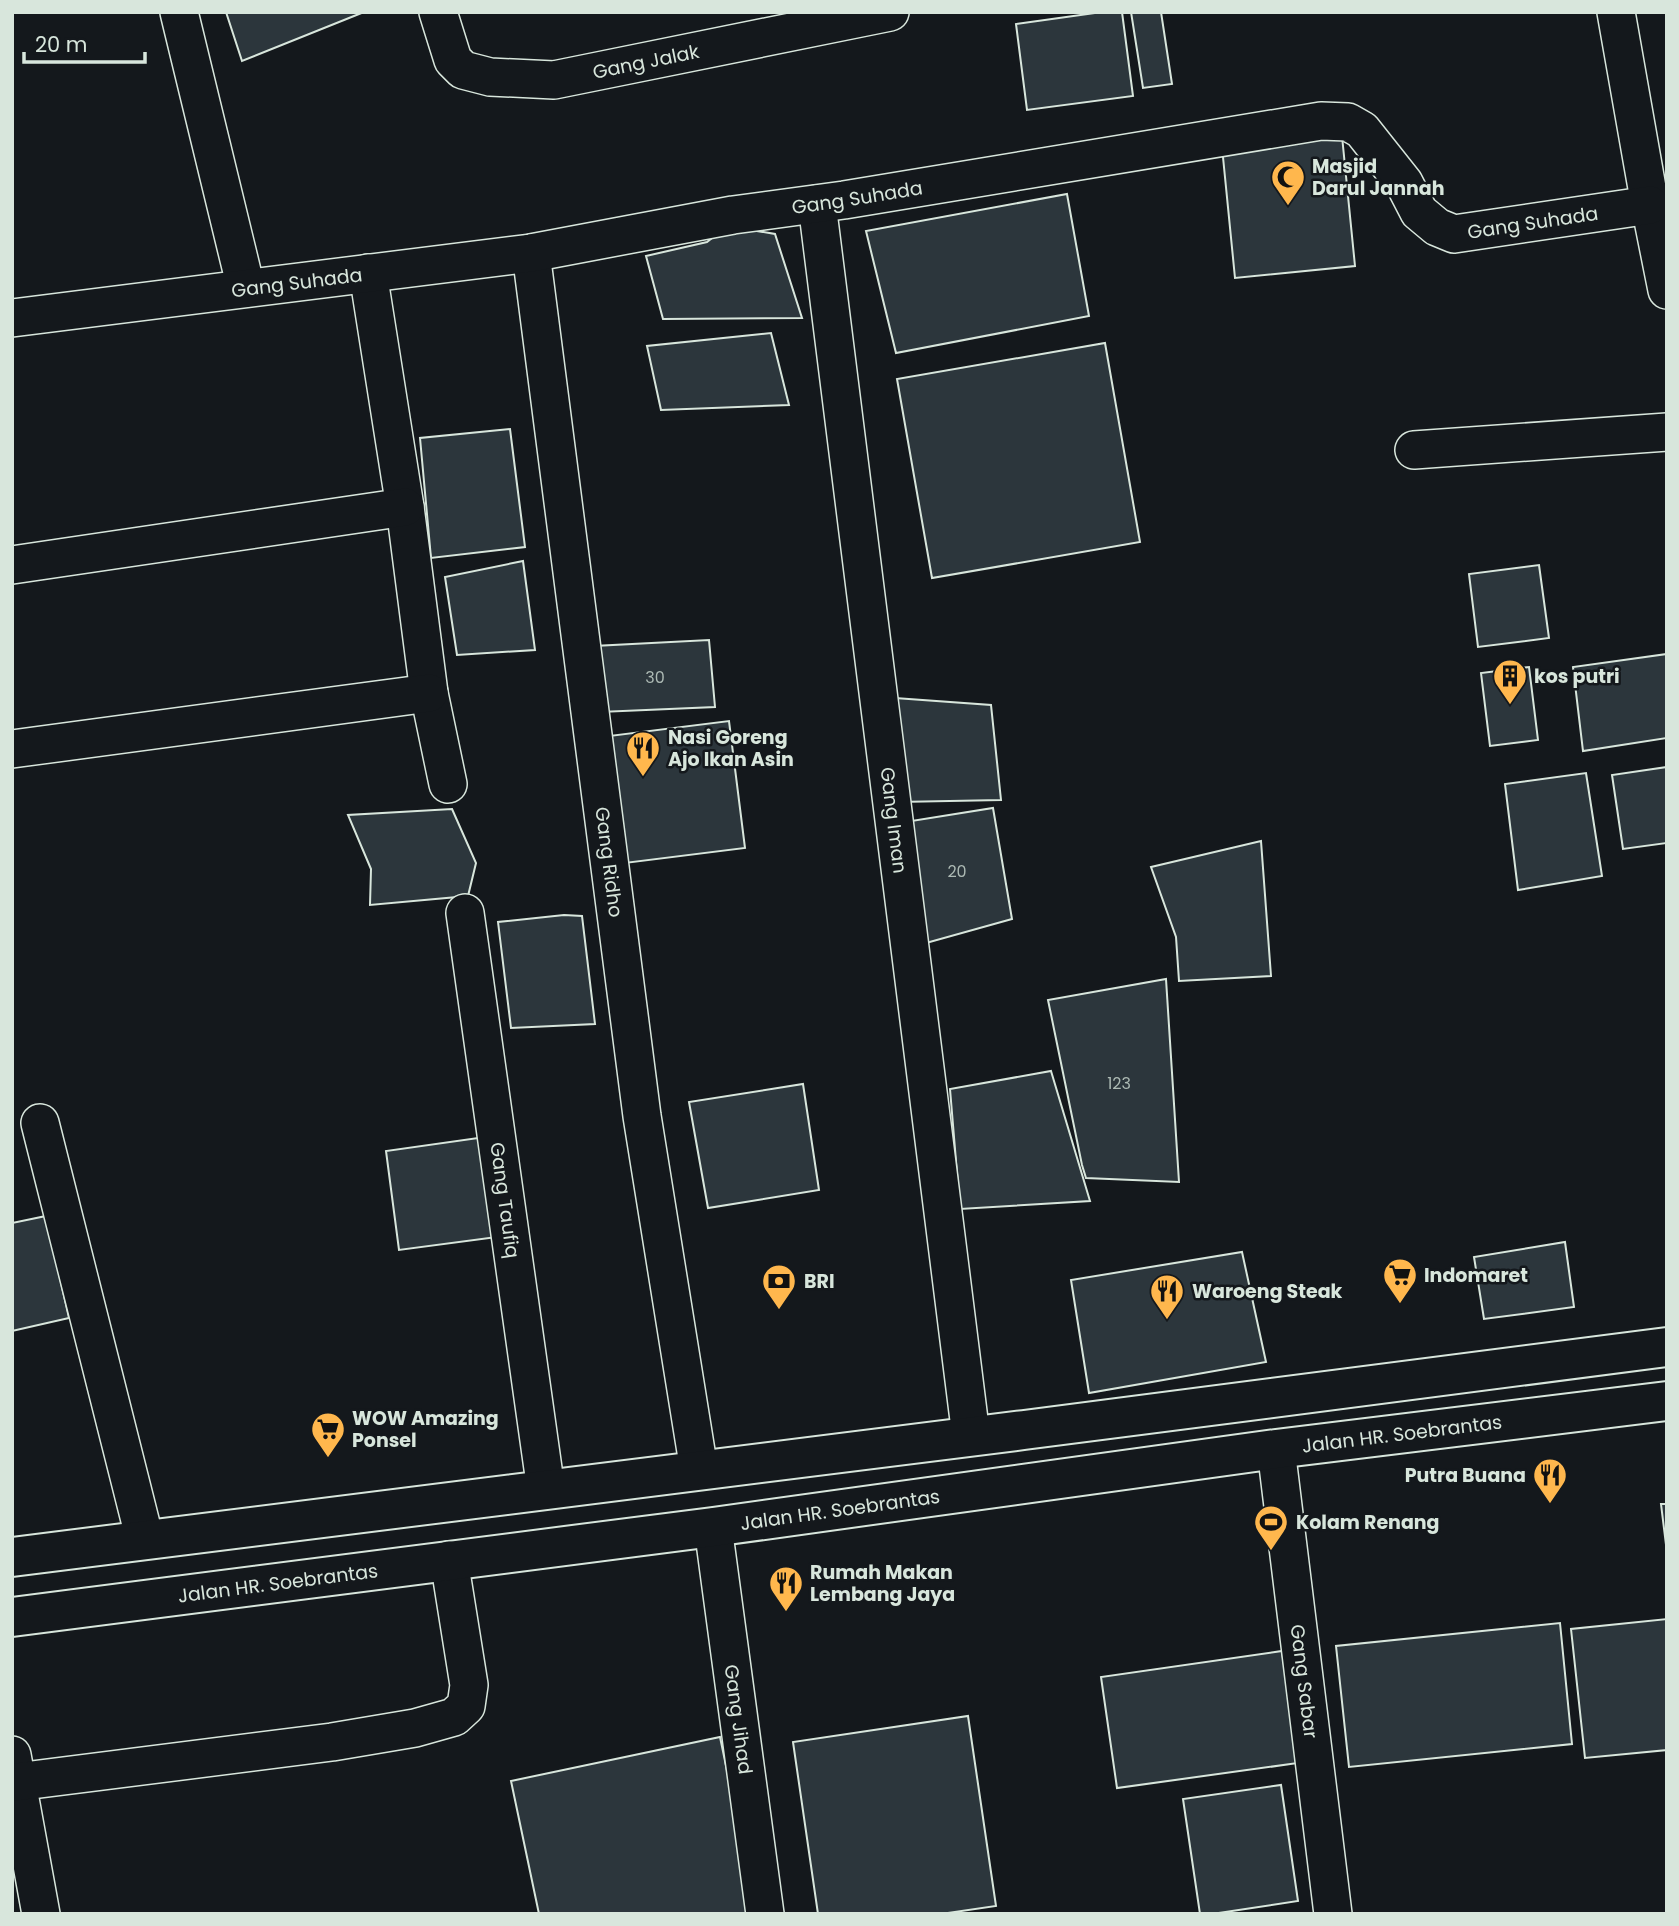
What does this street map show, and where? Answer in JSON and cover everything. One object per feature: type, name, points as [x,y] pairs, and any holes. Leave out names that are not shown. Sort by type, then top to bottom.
[{"type":"main road","points":[[12,1557],[1667,1347]]},
{"type":"main road","name":"Jalan HR. Soebrantas","points":[[12,1617],[713,1527],[1276,1449],[1667,1401]]},
{"type":"main road","points":[[1024,1430],[1032,1482]]},
{"type":"street","points":[[179,12],[246,288]]},
{"type":"street","name":"Gang Jalak","points":[[438,12],[453,60],[463,70],[490,77],[554,80],[890,12]]},
{"type":"street","points":[[1616,12],[1667,289]]},
{"type":"street","name":"Gang Suhada","points":[[12,318],[531,253],[733,215],[817,204],[1321,121],[1348,121],[1362,130],[1404,183],[1419,212],[1437,227],[1454,234],[1650,205]]},
{"type":"street","name":"Gang Iman","points":[[817,204],[971,1436]]},
{"type":"street","name":"Gang Ridho","points":[[531,253],[642,1116],[699,1470]]},
{"type":"street","points":[[368,273],[405,507],[429,693],[448,784]]},
{"type":"street","points":[[1414,450],[1667,432]]},
{"type":"street","points":[[12,565],[405,507]]},
{"type":"street","points":[[12,749],[429,693]]},
{"type":"street","name":"Gang Taufiq","points":[[465,913],[546,1490]]},
{"type":"street","points":[[40,1122],[145,1540]]},
{"type":"street","name":"Gang Sabar","points":[[1276,1449],[1333,1914]]},
{"type":"street","name":"Gang Jihad","points":[[713,1527],[765,1914]]},
{"type":"street","points":[[41,1914],[14,1769],[332,1742],[415,1728],[454,1717],[466,1706],[470,1685],[449,1560]]},
{"type":"building","points":[[226,12],[364,12],[242,61]]},
{"type":"building","points":[[1102,12],[1122,12],[1133,96],[1027,110],[1016,24]]},
{"type":"building","points":[[1131,12],[1161,12],[1172,84],[1143,88]]},
{"type":"building","name":"Masjid Darul Jannah","points":[[1342,136],[1355,266],[1235,278],[1222,147]]},
{"type":"building","points":[[1067,194],[1089,316],[896,353],[866,231]]},
{"type":"building","points":[[727,226],[775,234],[802,318],[663,319],[646,256],[707,242]]},
{"type":"building","points":[[771,333],[789,405],[661,410],[647,346]]},
{"type":"building","points":[[1105,343],[1140,542],[932,578],[897,379]]},
{"type":"building","points":[[510,429],[525,547],[431,558],[420,438]]},
{"type":"building","points":[[523,561],[535,650],[457,655],[445,577]]},
{"type":"building","points":[[1539,565],[1549,638],[1478,647],[1469,574]]},
{"type":"building","points":[[709,640],[715,707],[600,712],[594,646]]},
{"type":"building","points":[[1667,654],[1667,738],[1583,751],[1573,667]]},
{"type":"building","name":"kos putri","points":[[1529,667],[1538,740],[1490,746],[1481,673]]},
{"type":"building","points":[[895,698],[991,705],[1001,800],[898,802]]},
{"type":"building","points":[[729,721],[745,848],[625,863],[609,736]]},
{"type":"building","points":[[1667,767],[1667,843],[1623,849],[1612,775]]},
{"type":"building","points":[[1586,773],[1602,876],[1518,890],[1505,784]]},
{"type":"building","points":[[993,808],[1012,919],[919,945],[905,822]]},
{"type":"building","points":[[452,809],[476,863],[468,896],[370,905],[371,869],[348,815]]},
{"type":"building","points":[[1261,841],[1271,976],[1179,981],[1176,937],[1151,867]]},
{"type":"building","points":[[564,915],[582,916],[595,1024],[511,1028],[498,922]]},
{"type":"building","points":[[1166,979],[1179,1182],[1086,1178],[1048,1000]]},
{"type":"building","points":[[1051,1071],[1090,1201],[960,1209],[950,1089]]},
{"type":"building","points":[[803,1084],[819,1190],[708,1208],[689,1102]]},
{"type":"building","points":[[513,1133],[527,1233],[399,1250],[386,1151]]},
{"type":"building","points":[[46,1216],[69,1318],[12,1331],[12,1223]]},
{"type":"building","points":[[1565,1242],[1574,1307],[1484,1319],[1474,1257]]},
{"type":"building","name":"Waroeng Steak","points":[[1242,1252],[1266,1362],[1089,1393],[1071,1280]]},
{"type":"building","points":[[1661,1504],[1667,1504],[1667,1553]]},
{"type":"building","points":[[1667,1619],[1667,1750],[1585,1758],[1571,1629]]},
{"type":"building","points":[[1560,1623],[1572,1744],[1349,1767],[1336,1646]]},
{"type":"building","points":[[1282,1651],[1298,1763],[1117,1788],[1101,1677]]},
{"type":"building","points":[[968,1716],[996,1906],[941,1914],[818,1914],[793,1742]]},
{"type":"building","points":[[720,1737],[757,1914],[539,1914],[511,1781]]},
{"type":"building","points":[[1281,1785],[1298,1901],[1200,1914],[1183,1799]]},
{"type":"place","name":"Masjid Darul Jannah","points":[[1288,207]]},
{"type":"place","name":"kos putri","points":[[1510,706]]},
{"type":"place","name":"Nasi Goreng Ajo Ikan Asin","points":[[643,778]]},
{"type":"place","name":"Indomaret","points":[[1400,1305]]},
{"type":"place","name":"BRI","points":[[779,1311]]},
{"type":"place","name":"Waroeng Steak","points":[[1167,1321]]},
{"type":"place","name":"WOW Amazing Ponsel","points":[[328,1459]]},
{"type":"place","name":"Putra Buana","points":[[1550,1505]]},
{"type":"place","name":"Kolam Renang","points":[[1271,1552]]},
{"type":"place","name":"Rumah Makan Lembang Jaya","points":[[786,1613]]}]
